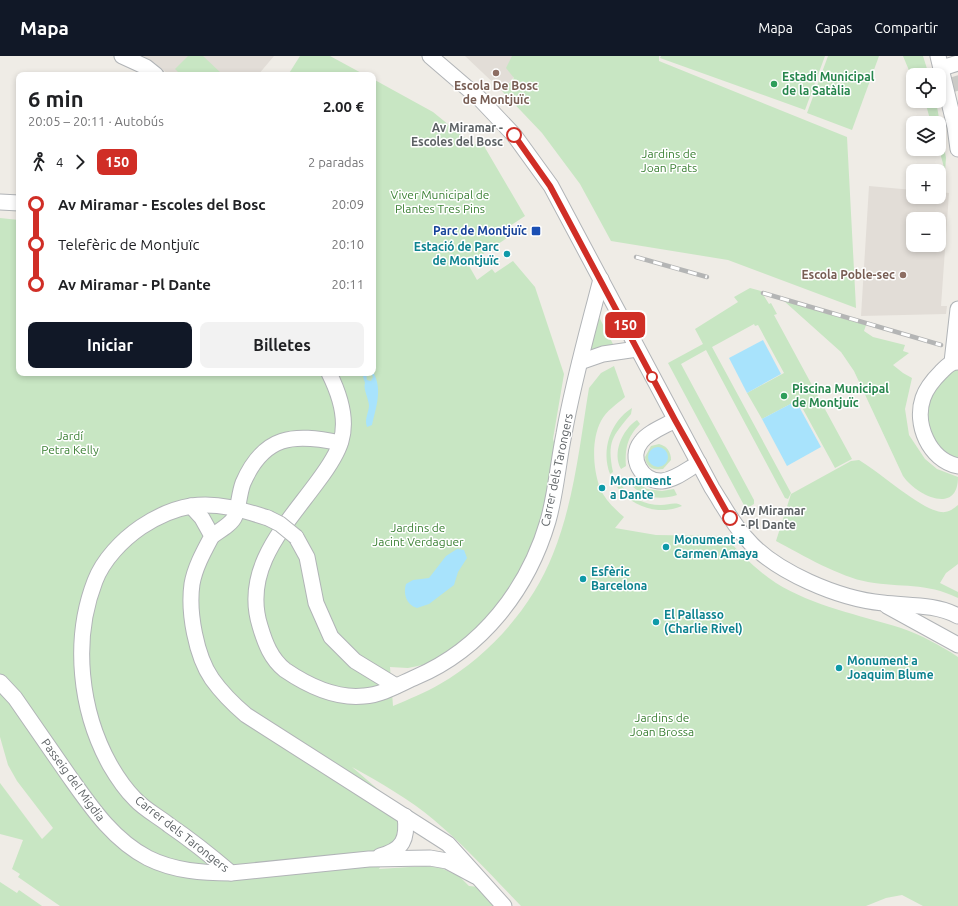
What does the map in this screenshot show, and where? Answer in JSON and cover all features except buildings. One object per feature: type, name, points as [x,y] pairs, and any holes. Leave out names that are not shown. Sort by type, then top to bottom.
[{"type":"street","points":[[122,56],[146,67],[152,72]]},
{"type":"street","points":[[430,56],[480,99],[523,146],[550,186],[675,420],[731,520],[747,540],[773,561],[791,573],[837,593],[883,603],[931,607],[958,616]]},
{"type":"street","points":[[946,68],[958,63]]},
{"type":"street","points":[[946,80],[958,149]]},
{"type":"street","points":[[0,202],[16,203]]},
{"type":"street","name":"Carrer dels Tarongers","points":[[475,876],[447,860],[430,858],[370,859],[231,873],[199,846],[136,800],[111,766],[94,731],[83,686],[82,640],[85,612],[95,580],[115,550],[134,532],[157,516],[191,506],[220,506],[236,508],[268,518],[280,524],[296,537],[306,557],[316,603],[330,637],[355,661],[396,686],[429,672],[472,644],[493,622],[513,597],[540,545],[548,522],[563,435],[601,279]]},
{"type":"street","points":[[958,309],[955,362],[935,378],[923,397],[920,417],[925,439],[938,456],[958,466]]},
{"type":"street","points":[[580,362],[603,354],[637,349]]},
{"type":"street","points":[[330,376],[339,395],[343,419],[343,432],[340,443],[330,464],[273,544],[261,564],[255,587],[258,620],[264,641],[277,664],[312,687],[362,697],[396,686]]},
{"type":"street","points":[[675,420],[647,436],[641,442],[636,453],[637,465],[648,478],[664,481],[699,463]]},
{"type":"street","name":"Carrer dels Tarongers","points":[[340,443],[311,438],[294,438],[271,445],[258,457],[243,484],[235,516],[212,536],[200,558],[192,584],[191,609],[197,646],[211,678],[227,698],[246,715],[448,844],[475,876],[504,906]]},
{"type":"street","points":[[191,506],[202,518],[212,536]]},
{"type":"street","points":[[883,603],[958,645]]},
{"type":"street","name":"Passeig del Migdia","points":[[0,682],[15,698],[97,815],[119,838],[148,858],[176,868],[202,873],[231,873]]},
{"type":"street","name":"Carrer dels Tarongers","points":[[370,859],[390,854],[399,848],[406,833],[405,816]]},
{"type":"shaded area","points":[[139,56],[274,56],[261,72],[166,72],[155,63]]},
{"type":"shaded area","name":"Escola De Bosc de Montjuïc","points":[[465,56],[512,56],[514,77],[502,91]]},
{"type":"shaded area","name":"Escola Poble-sec","points":[[869,186],[906,189],[906,204],[946,204],[946,193],[949,193],[946,235],[946,212],[906,212],[906,252],[945,252],[941,306],[947,306],[946,314],[861,316]]},
{"type":"green space","points":[[188,56],[203,56],[220,72],[178,72],[175,69]]},
{"type":"green space","points":[[300,56],[330,56],[359,72],[290,72]]},
{"type":"green space","name":"Jardins de Joan Prats","points":[[512,56],[659,56],[659,61],[847,137],[856,308],[728,260],[611,241],[580,184],[542,133],[502,91],[514,78],[506,68]]},
{"type":"green space","name":"Estadi Municipal de la Satàlia","points":[[661,56],[825,56],[805,110],[660,58]]},
{"type":"green space","points":[[828,56],[879,56],[852,130],[807,113]]},
{"type":"green space","points":[[903,56],[923,56],[927,68],[908,68]]},
{"type":"green space","points":[[376,81],[433,112],[471,143],[484,146],[525,216],[504,230],[507,238],[468,264],[477,280],[492,269],[495,273],[513,261],[535,287],[564,374],[553,439],[555,445],[551,480],[544,514],[536,537],[510,586],[494,610],[475,631],[455,649],[432,661],[408,668],[390,667],[393,706],[434,687],[476,659],[507,628],[534,593],[553,554],[566,514],[576,472],[589,388],[601,373],[614,366],[625,397],[603,417],[596,437],[594,454],[600,488],[607,500],[624,517],[615,528],[656,535],[724,536],[762,573],[790,591],[821,604],[901,628],[944,648],[958,657],[958,906],[923,906],[902,895],[886,898],[866,906],[521,906],[468,851],[434,820],[405,798],[352,767],[409,816],[379,869],[425,866],[441,868],[459,876],[469,886],[479,887],[497,906],[60,906],[18,877],[20,874],[12,869],[23,840],[0,834],[0,783],[42,839],[53,828],[17,781],[8,765],[0,737],[0,218],[16,220],[16,376],[376,376]]},
{"type":"green space","points":[[927,108],[937,108],[939,116],[929,116]]},
{"type":"green space","points":[[941,156],[946,156],[946,164],[943,164]]},
{"type":"green space","name":"Piscina Municipal de Montjuïc","points":[[750,288],[761,291],[769,304],[771,303],[777,314],[774,315],[852,459],[835,468],[798,400],[762,419],[747,393],[784,373],[758,325],[755,326],[754,324],[712,347],[791,493],[788,499],[785,498],[706,350],[681,364],[754,500],[754,504],[746,509],[668,363],[703,344],[695,329],[738,302],[734,297]]},
{"type":"green space","points":[[784,301],[866,325],[864,331],[873,337],[905,345],[903,351],[909,353],[893,365],[912,378],[905,409],[909,435],[925,459],[937,469],[958,477],[956,489],[951,496],[944,499],[926,495],[917,490],[903,476],[854,371],[841,352]]},
{"type":"green space","points":[[599,317],[614,346],[588,352]]},
{"type":"green space","points":[[958,368],[958,459],[943,450],[933,439],[928,427],[926,414],[929,401],[935,389],[945,377]]},
{"type":"green space","points":[[632,408],[631,414],[615,434],[611,446],[611,462],[613,472],[610,474],[607,465],[607,446],[609,437],[618,421]]},
{"type":"green space","points":[[637,420],[640,424],[632,434],[626,454],[626,466],[621,469],[618,463],[618,449],[620,442],[627,430]]},
{"type":"green space","points":[[659,444],[668,450],[671,460],[663,469],[653,469],[648,466],[645,457],[651,446]]},
{"type":"green space","points":[[859,460],[912,498],[932,509],[946,512],[958,505],[958,564],[946,573],[940,583],[958,592],[958,598],[924,587],[880,584],[857,579],[821,565],[776,541],[791,494],[851,461]]},
{"type":"green space","points":[[632,479],[647,489],[662,491],[674,489],[677,495],[663,498],[644,494],[638,491],[628,481]]},
{"type":"green space","points":[[621,485],[629,494],[638,500],[649,504],[677,504],[682,506],[664,510],[646,508],[623,494],[617,487]]},
{"type":"green space","points":[[0,882],[17,893],[19,890],[42,906],[0,906]]},
{"type":"water","points":[[763,340],[781,374],[747,393],[729,358]]},
{"type":"water","points":[[363,376],[366,376],[367,380],[371,381],[375,376],[378,385],[378,398],[372,425],[367,427],[366,421],[369,405]]},
{"type":"water","points":[[796,401],[821,447],[787,466],[762,419]]},
{"type":"water","points":[[658,447],[665,450],[668,457],[665,464],[658,467],[651,464],[648,457],[651,450]]},
{"type":"water","points":[[457,549],[464,550],[467,558],[458,572],[454,585],[429,604],[417,608],[410,604],[405,595],[406,584],[413,580],[429,578],[446,556]]},
{"type":"tunnel","points":[[952,77],[958,97]]},
{"type":"railway","points":[[636,257],[707,277]]},
{"type":"railway","points":[[763,293],[941,345]]},
{"type":"bus line","name":"150","points":[[514,135],[550,186],[675,420],[730,518]]},
{"type":"place","name":"Escola De Bosc de Montjuïc","points":[[496,73]]},
{"type":"place","name":"Estadi Municipal de la Satàlia","points":[[774,84]]},
{"type":"place","name":"Av Miramar - Escoles del Bosc","points":[[514,135]]},
{"type":"place","name":"Parc de Montjuïc","points":[[536,231]]},
{"type":"place","name":"Estació de Parc de Montjuïc","points":[[507,254]]},
{"type":"place","name":"Escola Poble-sec","points":[[903,275]]},
{"type":"place","name":"Piscina Municipal de Montjuïc","points":[[784,396]]},
{"type":"place","name":"Monument a Dante","points":[[602,488]]},
{"type":"place","name":"Av Miramar - Pl Dante","points":[[730,518]]},
{"type":"place","name":"Monument a Carmen Amaya","points":[[666,547]]},
{"type":"place","name":"Esfèric Barcelona","points":[[583,579]]},
{"type":"place","name":"El Pallasso (Charlie Rivel)","points":[[656,622]]},
{"type":"place","name":"Monument a Joaquim Blume","points":[[839,668]]},
{"type":"park label","name":"Viver Municipal de Plantes Tres Pins","points":[[440,202]]},
{"type":"park label","name":"Jardí Petra Kelly","points":[[70,443]]},
{"type":"park label","name":"Jardins de Jacint Verdaguer","points":[[418,535]]},
{"type":"park label","name":"Jardins de Joan Brossa","points":[[662,725]]}]
